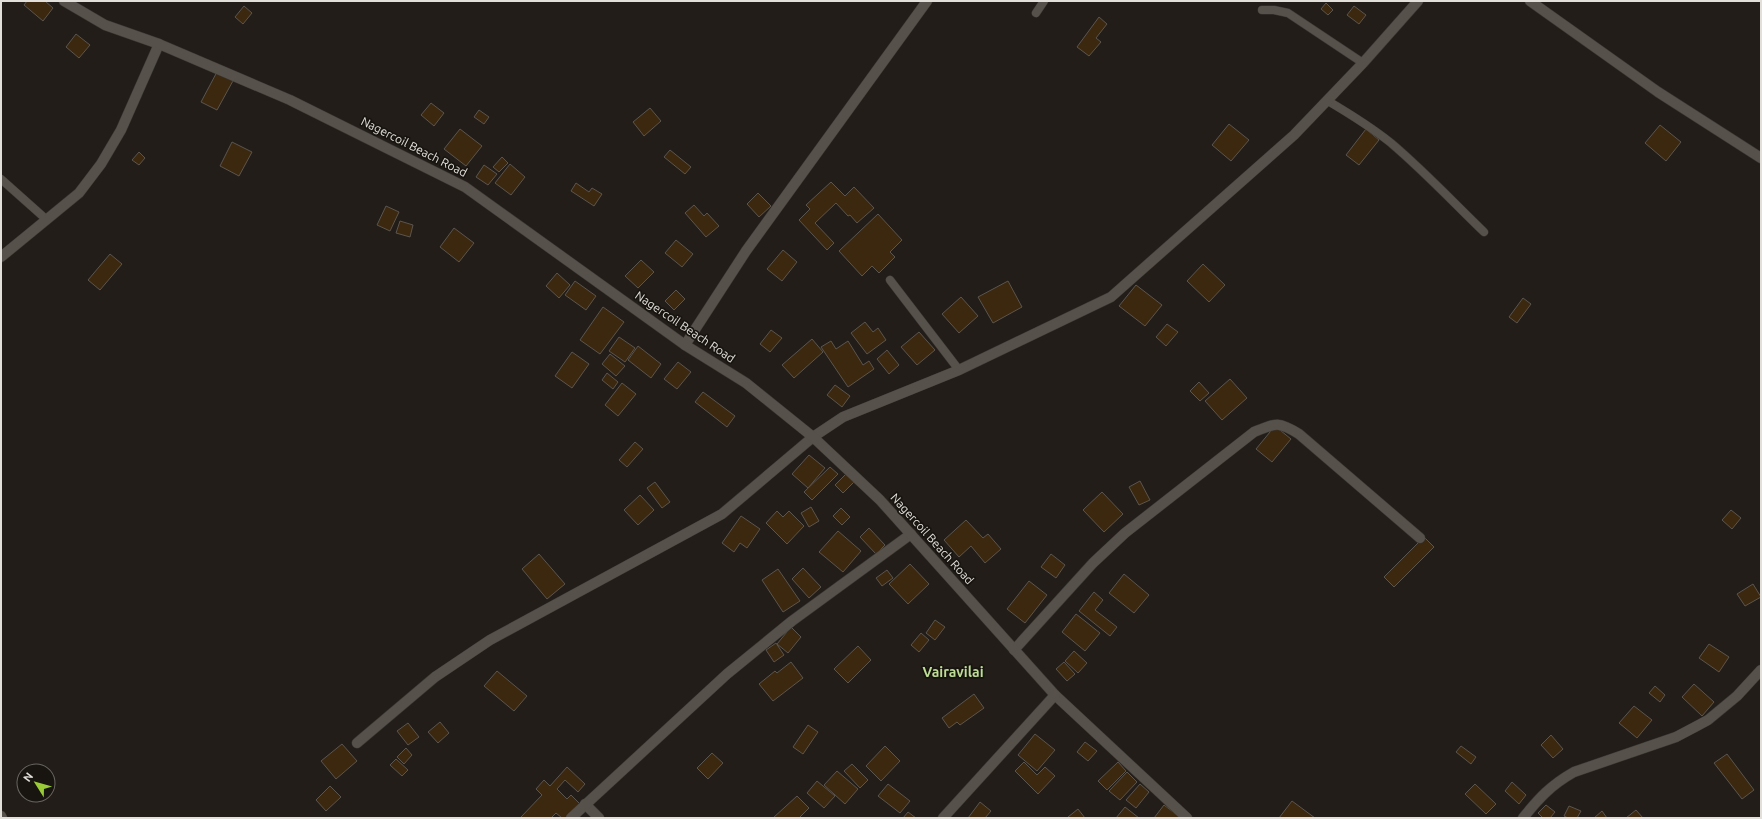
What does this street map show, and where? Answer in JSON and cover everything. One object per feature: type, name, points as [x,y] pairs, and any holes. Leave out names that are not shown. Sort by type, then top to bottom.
[{"type":"street","name":"Nagercoil Beach Road","points":[[64,1],[105,25],[159,44],[290,100],[464,187],[685,345],[746,383],[813,437],[880,500],[1055,695],[1187,818]]},
{"type":"street","points":[[685,345],[746,251],[927,1]]},
{"type":"street","points":[[357,743],[435,677],[490,640],[722,514],[813,437],[843,417],[959,370],[1111,297],[1294,135],[1328,101],[1418,1]]},
{"type":"street","points":[[1530,1],[1658,92],[1761,158]]},
{"type":"street","points":[[1,257],[79,193],[101,164],[121,130],[159,44]]},
{"type":"street","points":[[1014,650],[1093,563],[1125,533],[1254,432],[1275,424],[1288,427],[1300,434],[1420,538]]},
{"type":"street","points":[[571,818],[727,674],[792,621],[911,534]]},
{"type":"street","points":[[1523,818],[1544,792],[1559,780],[1574,772],[1676,737],[1708,720],[1737,696],[1761,670]]},
{"type":"street","points":[[943,818],[1055,695]]},
{"type":"street","points":[[585,804],[599,818]]},
{"type":"lane","points":[[1036,13],[1044,1]]},
{"type":"lane","points":[[1262,10],[1274,10],[1288,13],[1363,63]]},
{"type":"lane","points":[[1328,101],[1361,121],[1390,143],[1419,168],[1484,232]]},
{"type":"lane","points":[[1,179],[46,220]]},
{"type":"lane","points":[[890,280],[959,370]]},
{"type":"building","points":[[27,1],[45,1],[53,8],[43,21],[24,5]]},
{"type":"building","points":[[1326,3],[1333,10],[1328,15],[1321,9]]},
{"type":"building","points":[[244,6],[252,13],[243,24],[235,17]]},
{"type":"building","points":[[1354,6],[1366,15],[1359,24],[1347,15]]},
{"type":"building","points":[[1099,17],[1107,24],[1096,38],[1101,42],[1089,56],[1077,47]]},
{"type":"building","points":[[76,34],[90,45],[79,58],[66,47]]},
{"type":"building","points":[[218,70],[234,79],[217,110],[201,102]]},
{"type":"building","points":[[431,103],[444,113],[434,126],[421,115]]},
{"type":"building","points":[[650,108],[661,121],[644,136],[633,122]]},
{"type":"building","points":[[479,110],[489,117],[484,124],[474,117]]},
{"type":"building","points":[[1229,124],[1249,140],[1231,161],[1212,145]]},
{"type":"building","points":[[1660,125],[1681,142],[1666,161],[1645,143]]},
{"type":"building","points":[[460,129],[482,146],[466,166],[444,149]]},
{"type":"building","points":[[1366,129],[1379,140],[1359,165],[1346,155]]},
{"type":"building","points":[[232,142],[252,152],[239,176],[220,166]]},
{"type":"building","points":[[670,150],[691,167],[685,174],[664,157]]},
{"type":"building","points":[[139,152],[145,158],[139,165],[132,160]]},
{"type":"building","points":[[502,157],[508,163],[499,172],[493,167]]},
{"type":"building","points":[[510,164],[525,177],[511,195],[495,183]]},
{"type":"building","points":[[484,165],[497,174],[488,185],[476,177]]},
{"type":"building","points":[[831,182],[845,196],[854,187],[874,208],[857,223],[836,203],[815,223],[834,243],[827,250],[799,220],[810,209],[806,205]]},
{"type":"building","points":[[576,183],[589,192],[592,188],[602,194],[594,206],[571,191]]},
{"type":"building","points":[[758,193],[771,206],[759,217],[747,204]]},
{"type":"building","points":[[694,205],[704,216],[707,213],[719,226],[706,237],[685,213]]},
{"type":"building","points":[[386,206],[399,212],[390,231],[377,225]]},
{"type":"building","points":[[878,214],[902,240],[890,252],[895,257],[879,273],[872,266],[862,276],[839,251]]},
{"type":"building","points":[[400,221],[413,225],[410,237],[396,233]]},
{"type":"building","points":[[454,228],[474,243],[459,262],[440,247]]},
{"type":"building","points":[[676,240],[693,254],[682,267],[665,253]]},
{"type":"building","points":[[783,250],[797,262],[782,281],[767,269]]},
{"type":"building","points":[[110,254],[122,264],[100,290],[88,280]]},
{"type":"building","points":[[641,260],[654,272],[638,288],[625,276]]},
{"type":"building","points":[[1203,264],[1225,285],[1209,302],[1187,281]]},
{"type":"building","points":[[557,273],[570,285],[559,298],[546,286]]},
{"type":"building","points":[[575,281],[596,296],[586,310],[565,295]]},
{"type":"building","points":[[1008,281],[1022,307],[993,323],[978,297]]},
{"type":"building","points":[[1136,285],[1162,305],[1145,326],[1119,306]]},
{"type":"building","points":[[676,290],[685,299],[674,310],[665,301]]},
{"type":"building","points":[[961,297],[978,316],[959,333],[942,314]]},
{"type":"building","points":[[1523,298],[1531,304],[1517,323],[1509,317]]},
{"type":"building","points":[[603,307],[624,322],[600,354],[580,340]]},
{"type":"building","points":[[865,322],[873,332],[878,328],[886,340],[867,354],[851,333]]},
{"type":"building","points":[[1167,324],[1178,332],[1166,346],[1156,337]]},
{"type":"building","points":[[771,330],[782,338],[770,352],[760,344]]},
{"type":"building","points":[[919,332],[935,350],[917,365],[901,347]]},
{"type":"building","points":[[619,337],[635,348],[625,362],[609,351]]},
{"type":"building","points":[[812,339],[823,352],[794,378],[782,365]]},
{"type":"building","points":[[831,341],[836,349],[848,341],[863,365],[869,361],[874,369],[848,387],[821,347]]},
{"type":"building","points":[[638,346],[661,364],[651,378],[628,360]]},
{"type":"building","points":[[887,350],[899,365],[889,374],[877,359]]},
{"type":"building","points":[[572,352],[589,364],[572,388],[555,376]]},
{"type":"building","points":[[610,354],[625,366],[616,376],[602,364]]},
{"type":"building","points":[[678,362],[691,372],[677,389],[664,379]]},
{"type":"building","points":[[607,373],[618,382],[613,389],[602,380]]},
{"type":"building","points":[[1230,379],[1247,398],[1222,420],[1205,401]]},
{"type":"building","points":[[1199,382],[1209,393],[1200,401],[1190,391]]},
{"type":"building","points":[[622,383],[636,394],[618,416],[605,405]]},
{"type":"building","points":[[835,385],[850,396],[842,407],[827,395]]},
{"type":"building","points":[[703,392],[735,416],[727,427],[695,402]]},
{"type":"building","points":[[1275,426],[1291,439],[1272,462],[1256,449]]},
{"type":"building","points":[[635,442],[643,449],[627,467],[619,460]]},
{"type":"building","points":[[809,455],[825,468],[808,488],[792,474]]},
{"type":"building","points":[[830,467],[838,474],[812,500],[804,492]]},
{"type":"building","points":[[846,474],[854,482],[843,493],[835,485]]},
{"type":"building","points":[[1140,481],[1150,500],[1139,505],[1129,487]]},
{"type":"building","points":[[655,482],[670,502],[662,508],[647,488]]},
{"type":"building","points":[[1102,492],[1123,514],[1104,532],[1083,510]]},
{"type":"building","points":[[640,495],[654,510],[638,525],[624,510]]},
{"type":"building","points":[[811,507],[819,521],[809,527],[801,513]]},
{"type":"building","points":[[841,508],[850,517],[842,525],[833,516]]},
{"type":"building","points":[[1731,510],[1741,518],[1732,529],[1722,520]]},
{"type":"building","points":[[777,511],[783,517],[789,511],[804,526],[787,544],[766,523]]},
{"type":"building","points":[[741,516],[760,529],[747,548],[740,543],[734,552],[722,543]]},
{"type":"building","points":[[966,520],[983,538],[988,534],[1001,549],[985,563],[971,546],[959,557],[944,540]]},
{"type":"building","points":[[869,528],[885,545],[876,554],[860,537]]},
{"type":"building","points":[[838,531],[861,551],[843,572],[819,552]]},
{"type":"building","points":[[1424,537],[1434,547],[1394,587],[1384,577]]},
{"type":"building","points":[[539,554],[565,584],[547,599],[522,569]]},
{"type":"building","points":[[1051,554],[1065,565],[1056,578],[1041,567]]},
{"type":"building","points":[[910,564],[929,584],[908,604],[889,584]]},
{"type":"building","points":[[803,568],[821,587],[809,598],[792,579]]},
{"type":"building","points":[[778,569],[800,601],[783,612],[762,580]]},
{"type":"building","points":[[887,570],[893,578],[882,586],[876,578]]},
{"type":"building","points":[[1124,574],[1149,595],[1134,613],[1109,593]]},
{"type":"building","points":[[1029,581],[1047,595],[1025,623],[1007,609]]},
{"type":"building","points":[[1753,584],[1761,597],[1745,606],[1737,594]]},
{"type":"building","points":[[1094,592],[1103,600],[1095,610],[1117,627],[1110,636],[1079,611]]},
{"type":"building","points":[[1076,614],[1100,633],[1085,651],[1062,632]]},
{"type":"building","points":[[935,620],[945,627],[935,640],[926,633]]},
{"type":"building","points":[[791,627],[801,637],[788,653],[777,644]]},
{"type":"building","points":[[921,633],[929,640],[919,652],[911,645]]},
{"type":"building","points":[[776,643],[784,655],[774,662],[766,650]]},
{"type":"building","points":[[1709,644],[1729,657],[1719,672],[1699,658]]},
{"type":"building","points":[[858,646],[871,660],[848,683],[834,669]]},
{"type":"building","points":[[1074,651],[1087,663],[1078,673],[1065,661]]},
{"type":"building","points":[[791,662],[803,678],[773,701],[759,684],[775,671],[777,673]]},
{"type":"building","points":[[1064,662],[1075,674],[1067,681],[1056,669]]},
{"type":"building","points":[[497,671],[527,696],[514,711],[484,686]]},
{"type":"building","points":[[1694,684],[1714,702],[1702,716],[1682,697]]},
{"type":"building","points":[[1655,686],[1665,695],[1660,702],[1649,693]]},
{"type":"building","points":[[974,694],[984,708],[960,725],[957,722],[949,728],[942,718]]},
{"type":"building","points":[[1634,706],[1652,720],[1637,738],[1619,723]]},
{"type":"building","points":[[440,722],[449,733],[438,743],[428,732]]},
{"type":"building","points":[[408,723],[419,737],[408,745],[397,731]]},
{"type":"building","points":[[808,725],[818,732],[803,754],[793,747]]},
{"type":"building","points":[[1035,734],[1055,750],[1037,771],[1018,755]]},
{"type":"building","points":[[1551,735],[1563,749],[1553,758],[1541,745]]},
{"type":"building","points":[[1085,742],[1097,751],[1088,761],[1077,752]]},
{"type":"building","points":[[342,744],[357,761],[336,779],[321,761]]},
{"type":"building","points":[[885,746],[900,761],[881,781],[866,766]]},
{"type":"building","points":[[1461,746],[1476,757],[1471,764],[1456,752]]},
{"type":"building","points":[[406,748],[412,755],[404,764],[397,757]]},
{"type":"building","points":[[712,753],[723,763],[708,779],[697,768]]},
{"type":"building","points":[[1727,754],[1754,790],[1742,799],[1714,763]]},
{"type":"building","points":[[396,759],[408,770],[402,776],[390,765]]},
{"type":"building","points":[[1024,762],[1037,775],[1045,767],[1055,776],[1038,794],[1015,771]]},
{"type":"building","points":[[1118,762],[1126,771],[1107,790],[1098,781]]},
{"type":"building","points":[[852,764],[868,780],[860,788],[844,771]]},
{"type":"building","points":[[567,767],[585,784],[578,792],[565,780],[557,789],[567,799],[571,795],[582,806],[570,818],[562,818],[556,813],[551,818],[522,818],[521,817],[542,795],[536,789],[544,780],[550,786]]},
{"type":"building","points":[[837,771],[858,789],[845,804],[824,785]]},
{"type":"building","points":[[1127,772],[1137,782],[1120,800],[1109,791]]},
{"type":"building","points":[[817,781],[835,796],[824,808],[807,793]]},
{"type":"building","points":[[1512,782],[1526,795],[1519,804],[1505,791]]},
{"type":"building","points":[[888,784],[910,801],[900,813],[878,796]]},
{"type":"building","points":[[1140,784],[1149,792],[1136,808],[1126,800]]},
{"type":"building","points":[[1475,784],[1496,804],[1486,814],[1465,794]]},
{"type":"building","points":[[330,786],[341,797],[326,811],[316,800]]},
{"type":"building","points":[[797,796],[809,808],[799,818],[773,818]]},
{"type":"building","points":[[1292,801],[1315,818],[1279,818]]},
{"type":"building","points":[[980,802],[991,811],[985,818],[968,818]]},
{"type":"building","points":[[1164,805],[1181,818],[1154,818]]},
{"type":"building","points":[[1546,805],[1555,812],[1550,818],[1543,818],[1538,813]]},
{"type":"building","points":[[1569,806],[1581,811],[1577,818],[1568,818],[1564,816]]},
{"type":"building","points":[[1125,807],[1139,818],[1116,818]]},
{"type":"building","points":[[1078,809],[1085,818],[1068,817]]},
{"type":"building","points":[[1636,810],[1643,818],[1626,818]]},
{"type":"building","points":[[1602,811],[1607,818],[1594,818]]},
{"type":"building","points":[[908,812],[916,818],[903,818]]},
{"type":"district","name":"Vairavilai","points":[[953,672]]}]
